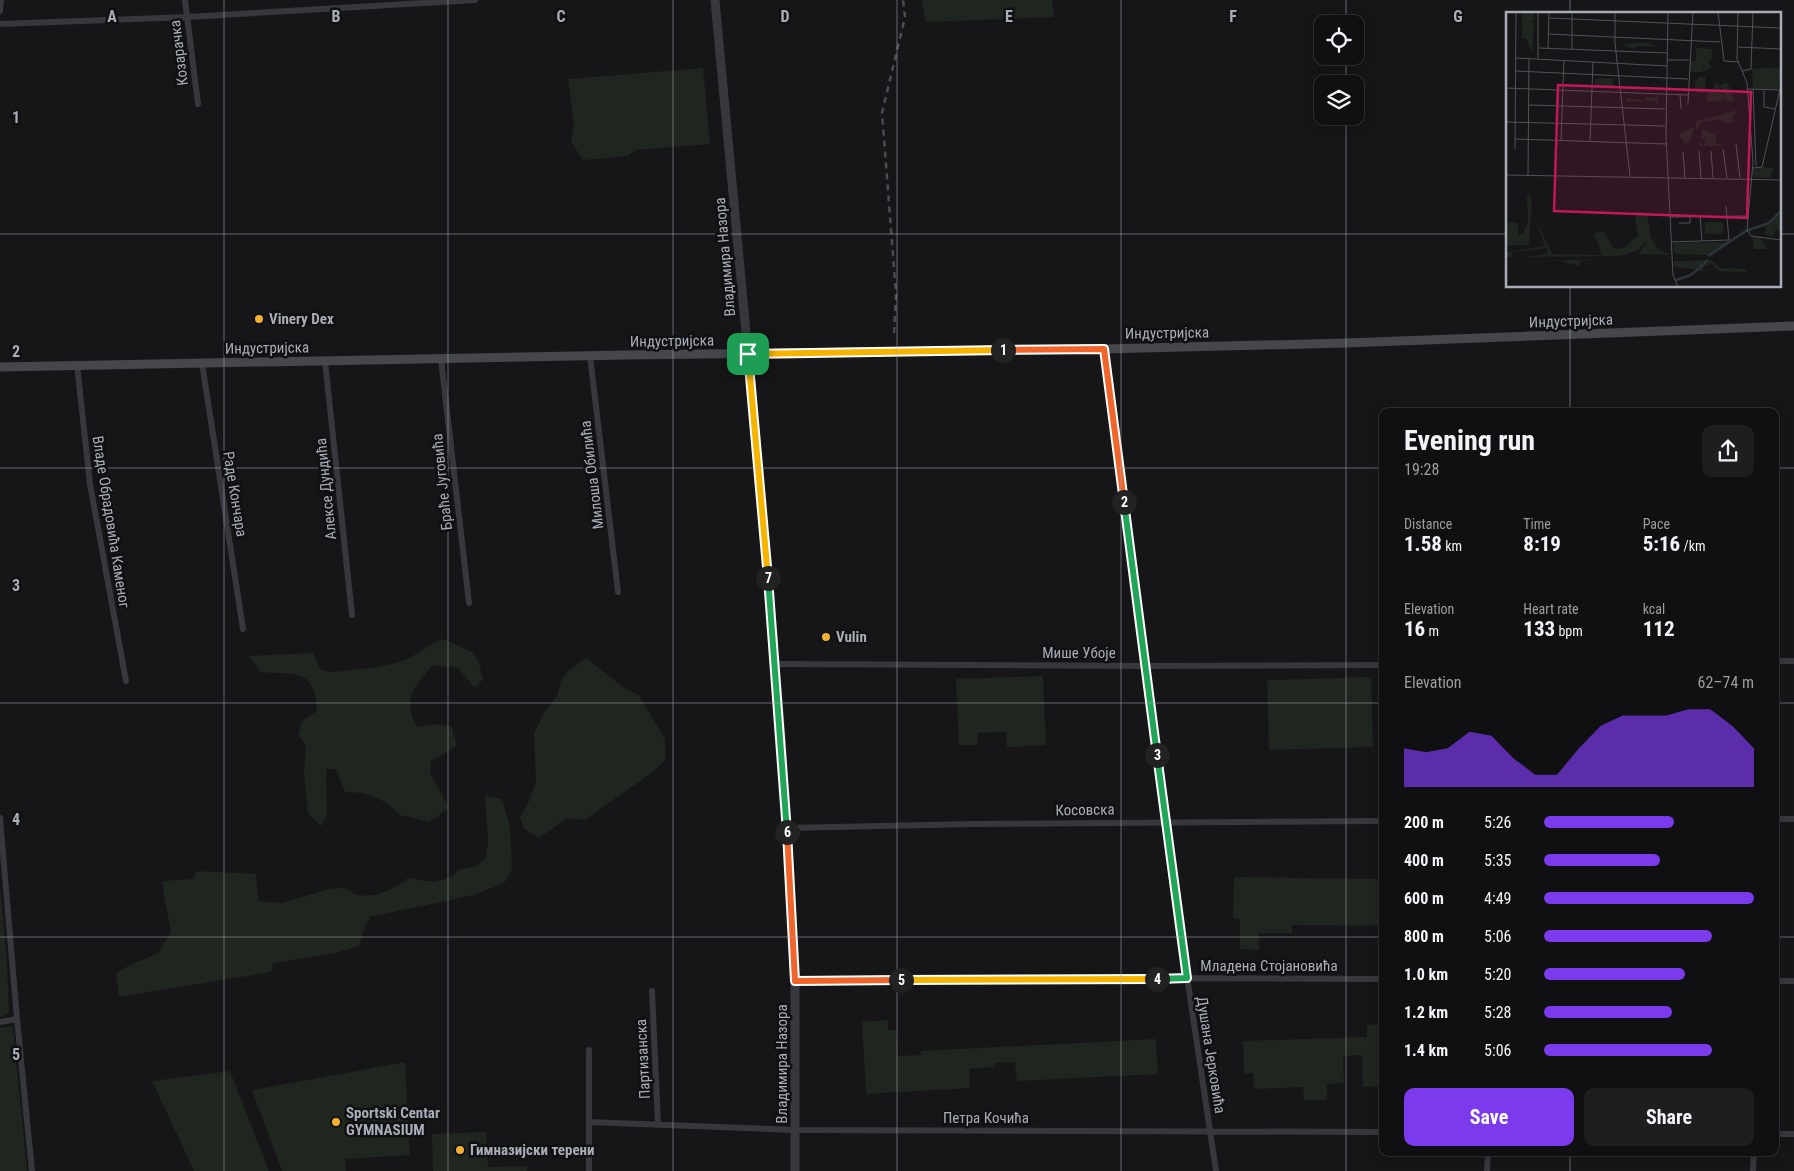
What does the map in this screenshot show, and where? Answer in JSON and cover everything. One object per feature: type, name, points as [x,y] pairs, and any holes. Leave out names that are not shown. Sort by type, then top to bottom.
[{"type":"main road","name":"Индустријска","points":[[0,367],[441,358],[1104,349],[1364,342],[1794,326]]},
{"type":"street","points":[[0,11],[1,0]]},
{"type":"street","name":"Козарачка","points":[[185,0],[198,104]]},
{"type":"street","points":[[0,24],[188,17],[475,0]]},
{"type":"street","name":"Владимира Назора","points":[[715,0],[776,664],[795,981],[795,1171]]},
{"type":"street","name":"Душана Јерковића","points":[[1104,349],[1165,822],[1216,1171]]},
{"type":"street","name":"Милоша Обилића","points":[[590,356],[618,592]]},
{"type":"street","name":"Браће Југовића","points":[[441,358],[468,603]]},
{"type":"street","name":"Алексе Дундића","points":[[325,361],[352,615]]},
{"type":"street","name":"Раде Кончара","points":[[202,363],[243,629]]},
{"type":"street","name":"Владе Обрадовића Каменог","points":[[77,366],[90,484],[126,681]]},
{"type":"street","points":[[1779,661],[1794,661]]},
{"type":"street","name":"Мише Убоје","points":[[776,664],[1379,665]]},
{"type":"street","points":[[0,818],[32,1171]]},
{"type":"street","points":[[1779,819],[1794,819]]},
{"type":"street","name":"Косовска","points":[[787,828],[1165,822],[1379,821]]},
{"type":"street","name":"Младена Стојановића","points":[[795,981],[1187,978],[1379,979]]},
{"type":"street","points":[[1779,981],[1794,981]]},
{"type":"street","name":"Партизанска","points":[[652,992],[658,1124]]},
{"type":"street","points":[[0,1022],[17,1020]]},
{"type":"street","points":[[589,1050],[589,1171]]},
{"type":"street","name":"Петра Кочића","points":[[589,1122],[796,1130],[1379,1132]]},
{"type":"street","points":[[1779,1134],[1794,1134]]},
{"type":"street","points":[[1487,1171],[1488,1156]]},
{"type":"street","points":[[1753,1171],[1754,1156]]},
{"type":"shaded area","points":[[922,0],[1052,0],[1054,17],[926,22]]},
{"type":"shaded area","points":[[703,68],[710,144],[636,150],[628,156],[583,160],[571,142],[574,124],[568,79]]},
{"type":"shaded area","points":[[443,639],[472,652],[478,660],[483,679],[475,688],[458,668],[432,665],[415,687],[410,701],[410,708],[417,727],[438,724],[452,727],[457,746],[431,761],[430,773],[449,808],[429,822],[400,815],[387,803],[364,793],[345,792],[336,769],[326,769],[327,814],[321,826],[308,813],[304,774],[306,746],[298,735],[302,721],[317,711],[312,686],[301,676],[260,672],[249,656],[313,653],[321,670],[331,672],[392,664],[413,656]]},
{"type":"shaded area","points":[[586,658],[624,688],[639,695],[665,739],[665,760],[654,771],[585,820],[567,818],[539,838],[524,829],[520,817],[529,801],[536,781],[534,733],[545,711],[557,696],[561,681],[567,672]]},
{"type":"shaded area","points":[[1043,676],[1046,745],[1007,747],[1006,732],[977,733],[978,745],[959,745],[956,679]]},
{"type":"shaded area","points":[[1371,677],[1373,747],[1269,750],[1267,680]]},
{"type":"shaded area","points":[[485,796],[502,799],[510,827],[512,870],[504,883],[474,895],[370,917],[363,931],[359,946],[336,953],[273,963],[271,972],[119,997],[116,973],[157,954],[171,932],[163,891],[163,881],[193,879],[197,871],[256,874],[258,901],[282,903],[326,890],[345,887],[357,895],[379,894],[392,889],[408,878],[434,882],[452,877],[458,870],[476,866],[486,858],[488,841]]},
{"type":"shaded area","points":[[1234,877],[1379,879],[1379,926],[1292,925],[1292,933],[1259,933],[1259,950],[1240,949],[1240,919],[1233,918]]},
{"type":"shaded area","points":[[0,884],[7,963],[9,1014],[0,1017]]},
{"type":"shaded area","points":[[888,1020],[888,1030],[896,1030],[898,1056],[921,1055],[921,1051],[1156,1039],[1158,1074],[1017,1081],[1015,1062],[995,1063],[995,1067],[969,1069],[970,1088],[866,1094],[862,1022]]},
{"type":"shaded area","points":[[1379,1024],[1379,1086],[1363,1087],[1362,1055],[1343,1056],[1344,1083],[1327,1084],[1327,1100],[1304,1100],[1303,1087],[1254,1089],[1253,1073],[1244,1073],[1243,1041],[1367,1037],[1367,1025]]},
{"type":"shaded area","points":[[13,1026],[27,1171],[0,1171],[0,1028]]},
{"type":"shaded area","name":"Sportski Centar GYMNASIUM","points":[[405,1062],[410,1155],[345,1159],[346,1171],[282,1171],[252,1090]]},
{"type":"shaded area","points":[[230,1071],[269,1171],[194,1171],[152,1081]]},
{"type":"shaded area","name":"Гимназијски терени","points":[[486,1132],[488,1167],[527,1166],[527,1171],[433,1171],[432,1134]]},
{"type":"railway","points":[[894,333],[896,294],[882,113],[905,17],[903,0]]},
{"type":"place","name":"Vinery Dex","points":[[259,319]]},
{"type":"place","name":"Vulin","points":[[826,637]]},
{"type":"place","name":"Sportski Centar GYMNASIUM","points":[[336,1122]]},
{"type":"place","name":"Гимназијски терени","points":[[460,1150]]},
{"type":"route","points":[[1104,349],[1187,978],[795,981],[781,735],[748,354],[1104,349]]}]
